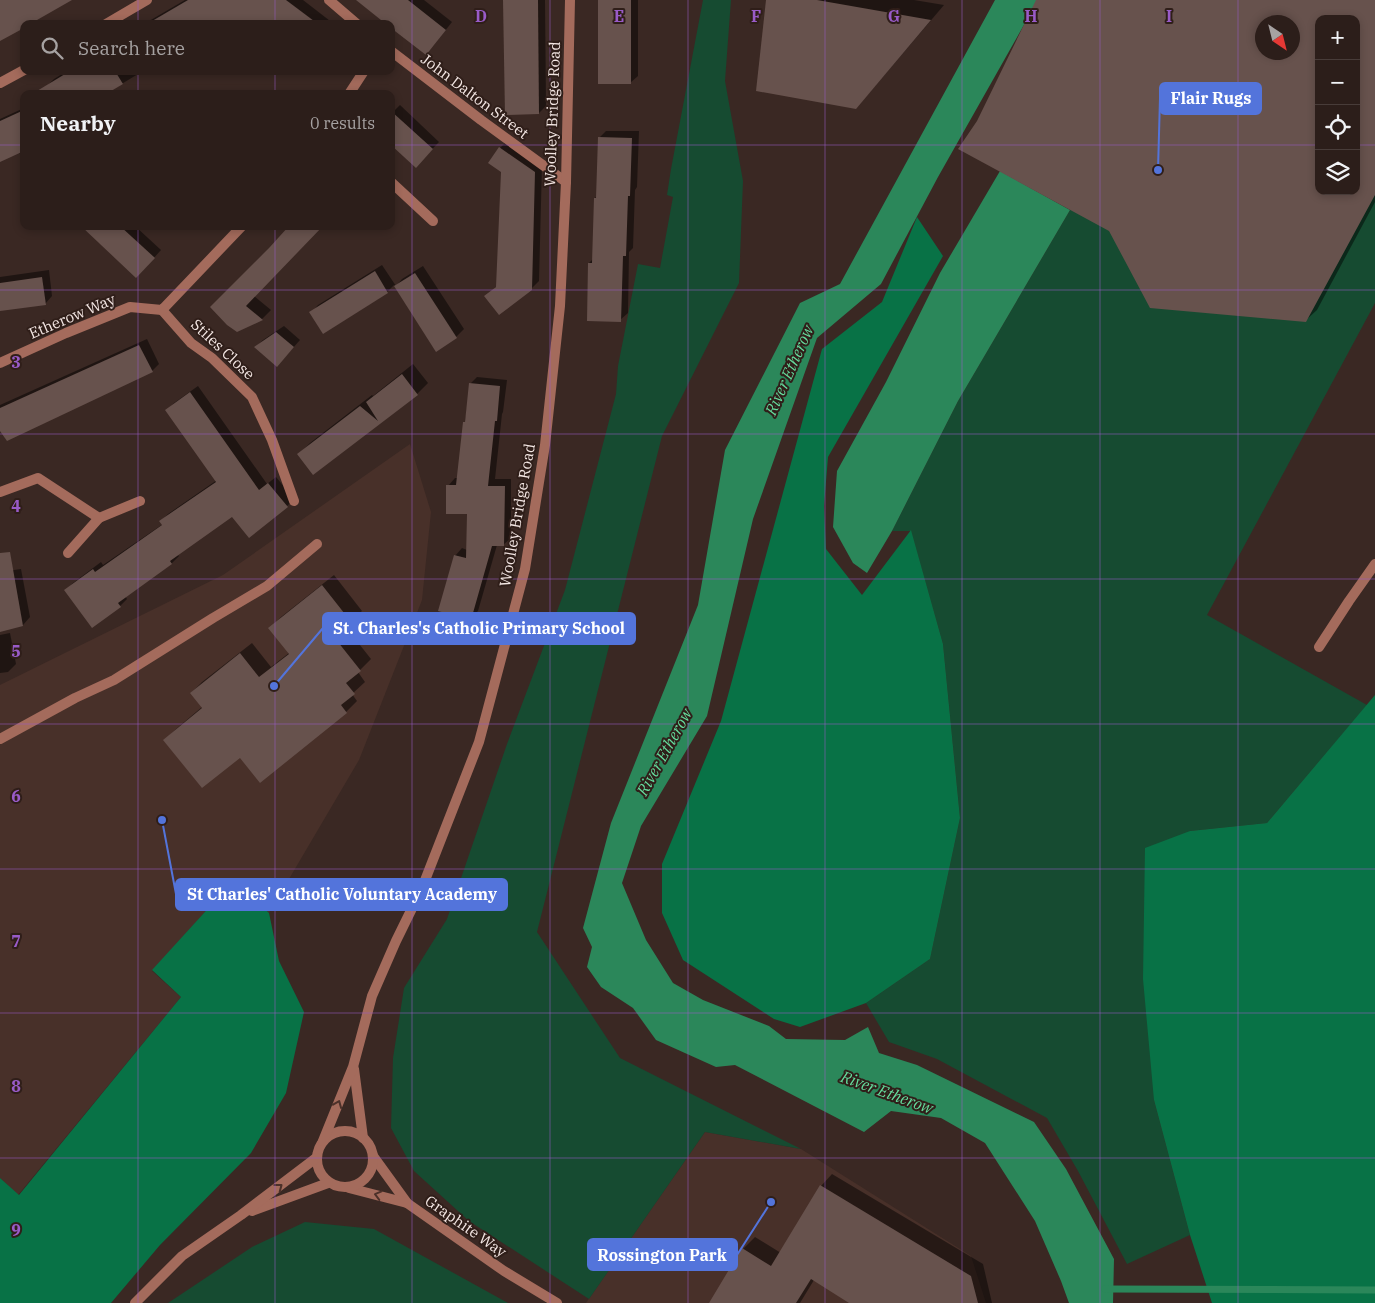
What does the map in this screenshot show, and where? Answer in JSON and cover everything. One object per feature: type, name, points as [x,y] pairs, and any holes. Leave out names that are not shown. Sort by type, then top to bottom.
[{"type":"street","points":[[113,20],[147,0]]},
{"type":"street","points":[[329,0],[352,20]]},
{"type":"street","name":"Woolley Bridge Road","points":[[323,1141],[353,1067],[372,996],[422,888],[479,742],[526,569],[544,445],[560,306],[566,182],[570,0]]},
{"type":"street","name":"John Dalton Street","points":[[395,54],[566,182]]},
{"type":"street","points":[[0,83],[20,72]]},
{"type":"street","points":[[351,90],[361,75]]},
{"type":"street","points":[[395,186],[433,221]]},
{"type":"street","points":[[162,310],[238,230]]},
{"type":"street","name":"Etherow Way","points":[[0,363],[130,307],[162,310]]},
{"type":"street","name":"Stiles Close","points":[[162,310],[191,343],[212,358],[252,398],[272,440],[294,501]]},
{"type":"street","points":[[0,492],[38,478],[99,518]]},
{"type":"street","points":[[68,553],[99,518],[140,501]]},
{"type":"street","points":[[0,739],[75,698],[114,680],[267,586],[317,544]]},
{"type":"street","points":[[1319,647],[1375,564]]},
{"type":"street","name":"Woolley Bridge Road","points":[[353,1067],[363,1138]]},
{"type":"street","points":[[349,1188],[359,1185],[366,1178],[373,1166],[373,1156],[370,1145],[363,1138],[355,1132],[340,1131],[330,1135],[323,1141],[316,1158],[319,1171],[328,1183],[339,1188],[349,1188],[407,1203]]},
{"type":"street","name":"Graphite Way","points":[[373,1156],[407,1203],[504,1271],[557,1303]]},
{"type":"street","points":[[135,1303],[182,1256],[241,1215],[316,1158]]},
{"type":"street","points":[[241,1215],[328,1183]]},
{"type":"shaded area","points":[[703,0],[731,0],[725,81],[743,181],[739,283],[662,436],[537,932],[620,1058],[801,1149],[705,1132],[589,1299],[469,1221],[414,1171],[391,1128],[393,1058],[404,988],[447,919],[507,744],[565,590],[616,394],[618,366],[638,264],[660,268],[673,197],[667,195],[671,169]]},
{"type":"shaded area","points":[[1375,103],[1375,303],[1207,615],[1367,705],[1267,823],[1190,831],[1154,1100],[1190,1235],[1127,1264],[1078,1171],[1047,1118],[937,1059],[889,1042],[866,1003],[930,959],[960,818],[943,644],[911,531],[892,531],[958,401],[1070,210],[1089,184],[1282,294],[1353,195],[1360,195],[1360,172]]},
{"type":"shaded area","points":[[917,217],[943,256],[828,457],[824,506],[826,549],[862,595],[911,530],[943,644],[960,818],[930,959],[866,1003],[800,1027],[774,1019],[683,960],[662,913],[662,864],[721,721],[822,349],[882,302]]},
{"type":"shaded area","points":[[410,444],[431,512],[422,600],[359,760],[269,913],[234,880],[152,971],[181,997],[18,1195],[0,1178],[0,685],[223,575]]},
{"type":"shaded area","points":[[1375,695],[1375,1303],[1212,1303],[1190,1235],[1154,1100],[1143,979],[1145,848],[1190,831],[1267,823]]},
{"type":"shaded area","points":[[234,880],[269,913],[279,961],[304,1012],[286,1093],[251,1153],[160,1245],[111,1303],[0,1303],[0,1178],[19,1195],[181,997],[152,970]]},
{"type":"shaded area","points":[[705,1132],[801,1149],[971,1256],[986,1303],[586,1303]]},
{"type":"shaded area","points":[[305,1222],[374,1229],[508,1303],[168,1303],[252,1247]]},
{"type":"water","name":"River Etherow","points":[[995,0],[1038,0],[938,177],[881,284],[817,338],[753,519],[707,716],[641,826],[622,883],[646,940],[673,983],[703,1000],[769,1026],[786,1039],[845,1040],[868,1027],[879,1053],[917,1065],[1034,1122],[1066,1169],[1114,1259],[1113,1303],[1069,1303],[1035,1221],[985,1143],[941,1118],[891,1111],[864,1132],[735,1065],[716,1067],[656,1040],[633,1008],[601,987],[587,967],[592,947],[583,928],[611,823],[698,605],[725,450],[800,303],[840,284]]},
{"type":"water","points":[[1000,171],[1070,210],[958,401],[892,531],[867,573],[853,563],[833,527],[837,471],[886,382],[940,273]]},
{"type":"building","points":[[0,0],[72,0],[37,20],[20,20],[20,30],[0,41]]},
{"type":"building","points":[[188,0],[286,0],[313,20],[154,20]]},
{"type":"building","points":[[356,0],[408,0],[446,30],[426,55],[395,31],[395,20],[381,20]]},
{"type":"building","points":[[503,0],[538,0],[539,114],[505,115]]},
{"type":"building","points":[[598,0],[631,0],[631,84],[598,84]]},
{"type":"building","points":[[766,0],[817,0],[931,20],[856,109],[756,91]]},
{"type":"building","points":[[1036,0],[1375,0],[1375,195],[1306,322],[1150,308],[1109,231],[958,149],[977,121]]},
{"type":"building","points":[[63,75],[117,75],[123,84],[113,90],[39,90]]},
{"type":"building","points":[[20,112],[20,153],[0,162],[0,121]]},
{"type":"building","points":[[395,115],[433,149],[416,168],[395,149]]},
{"type":"building","points":[[598,137],[632,138],[626,256],[623,256],[621,322],[587,321],[588,263],[592,263]]},
{"type":"building","points":[[499,147],[535,172],[532,290],[499,315],[484,296],[496,287],[501,172],[488,163]]},
{"type":"building","points":[[85,230],[124,230],[155,258],[136,278]]},
{"type":"building","points":[[285,230],[319,230],[246,306],[263,320],[237,332],[227,325],[210,307]]},
{"type":"building","points":[[375,271],[388,293],[323,334],[309,312]]},
{"type":"building","points":[[415,273],[457,338],[436,352],[394,286]]},
{"type":"building","points":[[42,277],[46,305],[0,311],[0,283]]},
{"type":"building","points":[[276,332],[294,347],[277,367],[254,347]]},
{"type":"building","points":[[139,345],[153,372],[7,441],[0,431],[0,408]]},
{"type":"building","points":[[402,374],[418,395],[313,475],[297,454],[360,406],[378,421],[366,402]]},
{"type":"building","points":[[469,383],[500,386],[488,486],[505,486],[504,546],[492,546],[471,620],[438,611],[454,555],[466,558],[467,514],[446,514],[446,485],[456,485]]},
{"type":"building","points":[[190,392],[259,490],[268,483],[288,507],[249,538],[232,517],[170,561],[172,564],[118,603],[121,607],[92,628],[64,590],[93,569],[95,572],[162,525],[159,521],[216,482],[165,410]]},
{"type":"building","points":[[10,552],[23,626],[0,632],[0,553]]},
{"type":"building","points":[[322,585],[352,623],[334,637],[361,671],[346,683],[355,694],[341,705],[347,713],[260,783],[240,758],[202,788],[163,740],[202,708],[190,693],[240,653],[259,677],[289,654],[268,628]]},
{"type":"building","points":[[820,1185],[971,1276],[978,1303],[849,1303],[811,1279],[796,1303],[709,1303],[742,1248],[771,1266]]},
{"type":"waterway","points":[[1105,1289],[1375,1290]]},
{"type":"place","name":"Flair Rugs","points":[[1158,170]]},
{"type":"place","name":"St. Charles's Catholic Primary School","points":[[274,686]]},
{"type":"place","name":"St Charles' Catholic Voluntary Academy","points":[[162,820]]},
{"type":"place","name":"Rossington Park","points":[[771,1202]]}]
